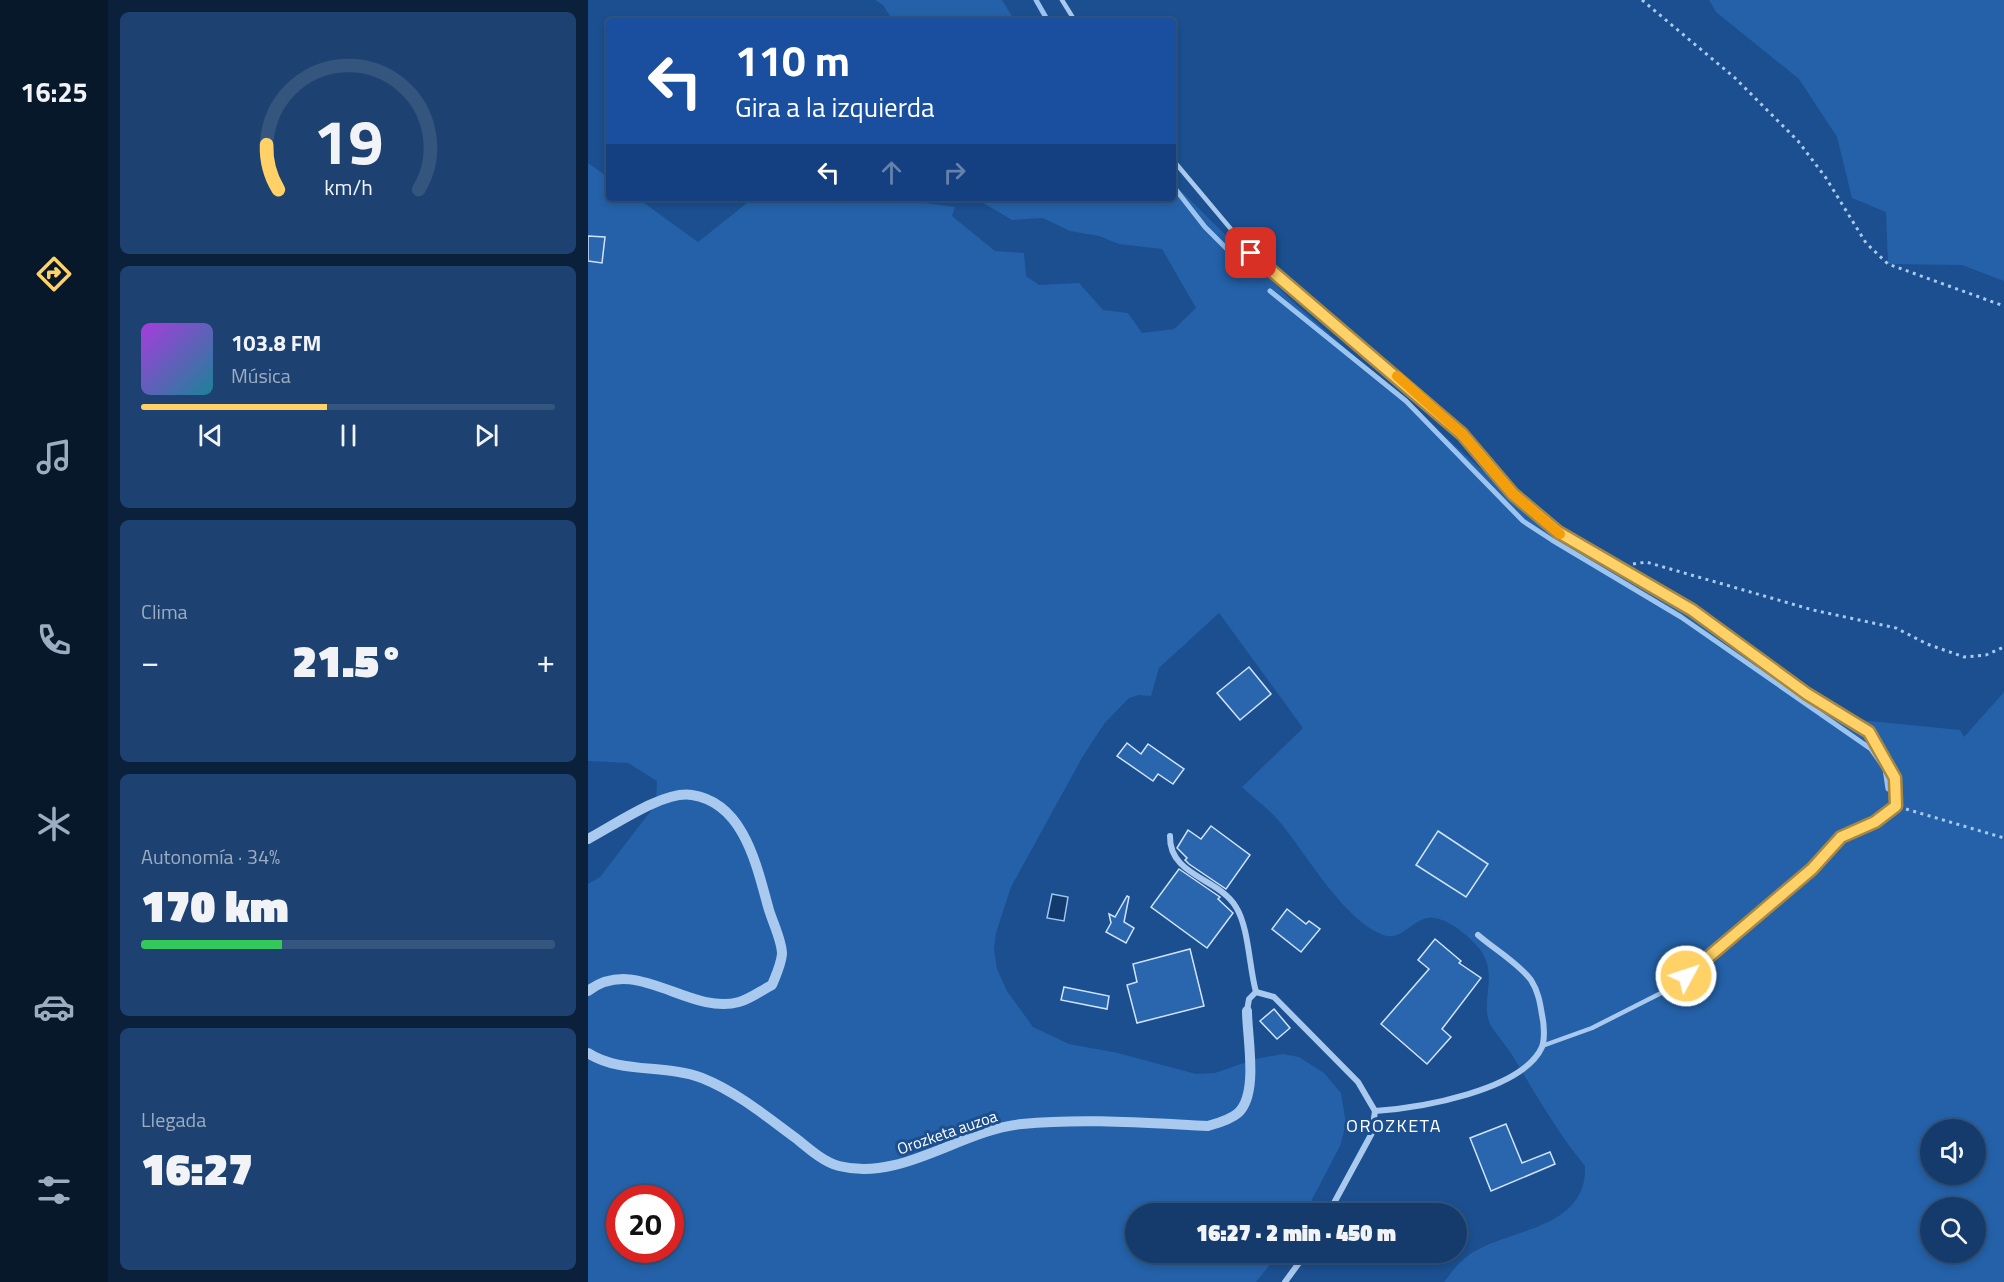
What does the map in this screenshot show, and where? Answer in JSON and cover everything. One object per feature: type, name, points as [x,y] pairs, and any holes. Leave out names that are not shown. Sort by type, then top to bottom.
[{"type":"street","points":[[588,839],[651,804],[674,797],[692,794],[714,803],[731,817],[750,845],[782,952],[772,985],[740,1002],[722,1004],[631,979],[601,980],[588,991]]},
{"type":"street","points":[[1170,836],[1170,848],[1181,866],[1236,905],[1244,925],[1256,992]]},
{"type":"street","points":[[1375,1111],[1414,1108],[1472,1093],[1523,1070],[1542,1046],[1544,1023],[1539,995],[1530,979],[1478,935]]},
{"type":"street","points":[[1247,1011],[1249,999],[1256,992]]},
{"type":"street","points":[[1256,992],[1274,997],[1358,1082],[1375,1111],[1372,1133],[1334,1203]]},
{"type":"street","name":"Orozketa auzoa","points":[[588,1053],[599,1060],[675,1070],[702,1077],[736,1095],[820,1156],[836,1165],[856,1169],[893,1166],[974,1136],[1020,1124],[1093,1121],[1208,1126],[1225,1121],[1240,1112],[1251,1083],[1247,1011]]},
{"type":"street","points":[[1285,1282],[1298,1263]]},
{"type":"lane","points":[[1062,0],[1073,18]]},
{"type":"lane","points":[[1176,164],[1251,253],[1462,434],[1513,494],[1558,532],[1692,610],[1807,694],[1869,732],[1895,778],[1896,806],[1875,822],[1841,837],[1812,869],[1671,988],[1592,1028],[1542,1046]]},
{"type":"path","points":[[1642,0],[1735,78],[1798,141],[1826,178],[1866,243],[1888,264],[2004,306]]},
{"type":"path","points":[[1620,567],[1646,562],[1813,610],[1896,628],[1927,644],[1964,657],[1986,655],[2004,647]]},
{"type":"path","points":[[1896,806],[1954,821],[2004,838]]},
{"type":"shaded area","points":[[875,0],[1002,0],[1013,18],[891,18],[883,5]]},
{"type":"shaded area","points":[[1709,0],[2004,0],[2004,281],[1962,265],[1888,264],[1886,212],[1852,198],[1837,137],[1799,79],[1716,12]]},
{"type":"shaded area","points":[[588,163],[606,176],[606,201],[641,201],[698,242],[747,203],[746,201],[910,201],[955,207],[952,216],[995,251],[1024,253],[1026,276],[1039,285],[1079,283],[1103,310],[1128,313],[1142,333],[1174,329],[1196,308],[1162,249],[1119,244],[1099,236],[1070,231],[1043,218],[1012,220],[980,201],[1176,201],[1176,186],[1290,299],[1480,468],[1581,548],[1695,619],[1819,716],[1960,730],[1964,737],[2004,692],[2004,1282],[1444,1282],[1460,1263],[1467,1263],[1467,1256],[1472,1253],[1547,1223],[1562,1214],[1575,1202],[1583,1186],[1585,1166],[1556,1126],[1510,1051],[1491,1026],[1487,1007],[1488,967],[1478,947],[1454,926],[1438,919],[1424,919],[1394,936],[1383,935],[1368,927],[1340,901],[1279,821],[1242,787],[1303,728],[1219,613],[1159,668],[1151,696],[1139,695],[1129,698],[1104,724],[1083,756],[1011,887],[996,933],[994,949],[997,969],[1007,991],[1033,1027],[1069,1044],[1118,1053],[1196,1074],[1215,1073],[1255,1059],[1283,1054],[1299,1057],[1324,1073],[1341,1093],[1346,1124],[1340,1146],[1310,1203],[1125,1203],[1125,1263],[1271,1263],[1256,1282],[588,1282],[588,884],[600,877],[656,804],[657,781],[628,763],[588,761]]},
{"type":"shaded area","points":[[1052,894],[1068,897],[1064,921],[1047,918]]},
{"type":"building","points":[[588,236],[605,237],[602,263],[588,261]]},
{"type":"building","points":[[1249,667],[1271,694],[1240,720],[1217,693]]},
{"type":"building","points":[[1127,743],[1141,754],[1148,744],[1184,769],[1173,784],[1158,774],[1153,781],[1117,756]]},
{"type":"building","points":[[1211,826],[1250,855],[1226,889],[1189,864],[1185,860],[1187,858],[1177,848],[1188,830],[1201,839]]},
{"type":"building","points":[[1438,831],[1488,864],[1466,897],[1416,865]]},
{"type":"building","points":[[1179,869],[1220,897],[1218,899],[1233,913],[1207,948],[1151,907]]},
{"type":"building","points":[[1127,896],[1129,897],[1124,922],[1134,928],[1126,943],[1106,932],[1111,923],[1109,914],[1115,917]]},
{"type":"building","points":[[1287,909],[1306,924],[1309,921],[1320,929],[1301,952],[1272,929]]},
{"type":"building","points":[[1435,939],[1461,961],[1459,963],[1481,978],[1442,1029],[1451,1037],[1427,1064],[1381,1024],[1429,969],[1418,960]]},
{"type":"building","points":[[1190,949],[1204,1006],[1137,1023],[1127,985],[1137,982],[1133,964]]},
{"type":"building","points":[[1064,987],[1109,996],[1107,1009],[1061,1000]]},
{"type":"building","points":[[1274,1009],[1290,1028],[1277,1039],[1260,1021]]},
{"type":"building","points":[[1506,1124],[1522,1163],[1550,1152],[1555,1164],[1491,1191],[1470,1138]]},
{"type":"waterway","points":[[1036,0],[1046,18]]},
{"type":"waterway","points":[[1176,190],[1205,227],[1253,275]]},
{"type":"waterway","points":[[1270,291],[1406,401],[1523,521],[1681,617],[1871,749],[1885,769],[1888,789]]},
{"type":"slow traffic","points":[[1397,376],[1462,434],[1513,494],[1560,534]]},
{"type":"district","name":"OROZKETA","points":[[1394,1126]]},
{"type":"route","points":[[1251,253],[1310,306],[1390,369],[1462,434],[1513,494],[1558,532],[1692,610],[1807,694],[1869,732],[1895,778],[1896,806],[1875,822],[1841,837],[1812,869],[1686,976]]}]
